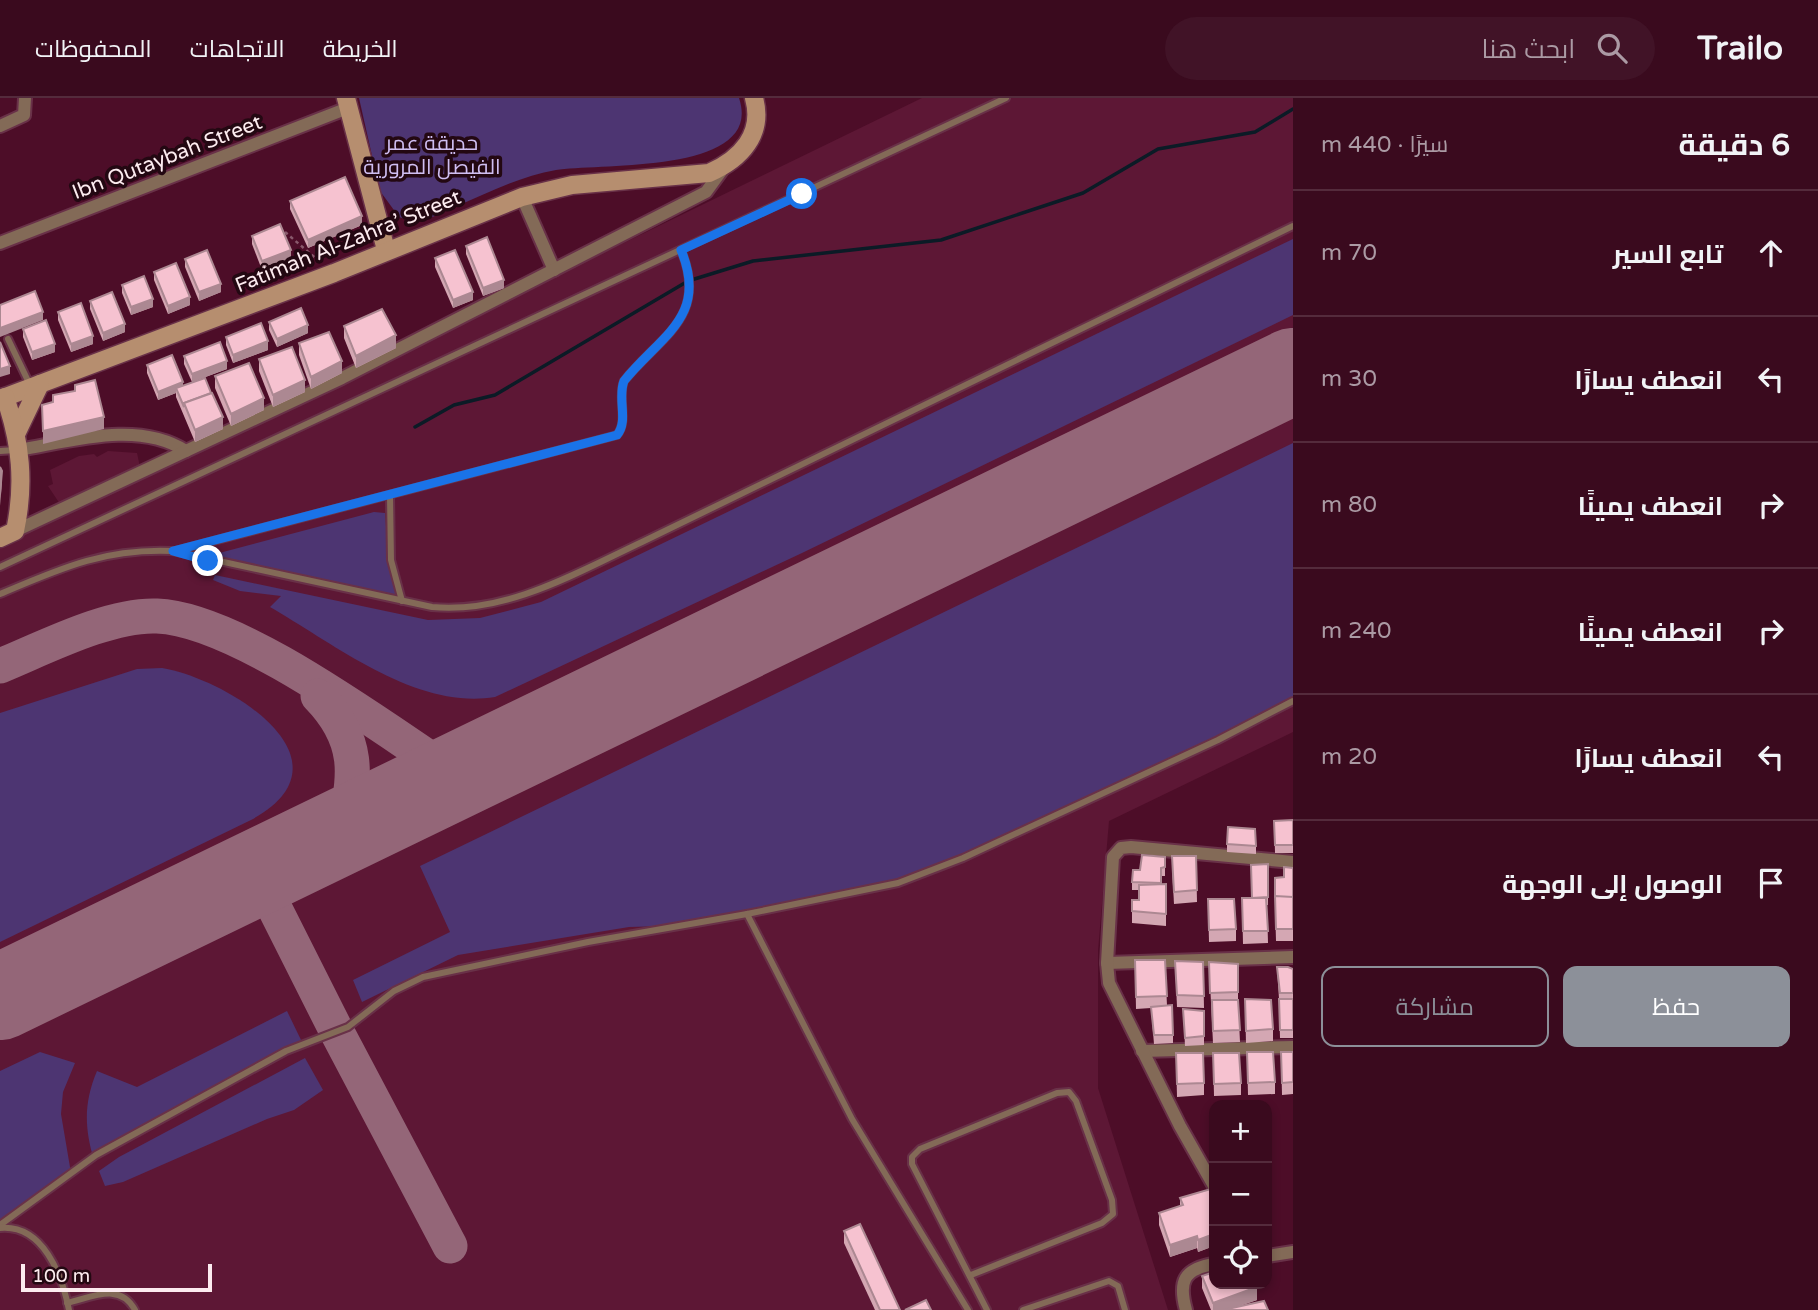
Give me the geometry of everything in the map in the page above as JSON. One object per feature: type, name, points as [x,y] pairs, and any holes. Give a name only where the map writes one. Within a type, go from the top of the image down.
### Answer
[{"type":"street","points":[[0,127],[24,115],[25,98]]},
{"type":"street","name":"Fatimah Al-Zahra’ Street","points":[[3,398],[334,273],[522,197],[554,187],[687,176],[725,166],[748,146],[755,134],[754,98]]},
{"type":"street","points":[[347,103],[386,250]]},
{"type":"street","name":"Ibn Qutaybah Street","points":[[0,243],[347,103]]},
{"type":"street","points":[[7,534],[469,316],[706,192],[725,166]]},
{"type":"street","points":[[522,197],[554,270]]},
{"type":"street","points":[[18,441],[35,385]]},
{"type":"street","points":[[3,398],[18,441],[22,482],[7,534]]},
{"type":"street","points":[[0,424],[18,441],[127,435],[170,440],[186,451]]},
{"type":"street","points":[[1209,1177],[1114,999],[1107,963],[1113,858],[1121,848],[1293,862]]},
{"type":"street","points":[[1107,963],[1293,957]]},
{"type":"street","points":[[1142,1051],[1293,1046]]},
{"type":"street","points":[[1272,1255],[1293,1252]]},
{"type":"street","points":[[1186,1310],[1182,1296],[1183,1280],[1195,1267],[1209,1265]]},
{"type":"lane","points":[[0,567],[1006,98]]},
{"type":"lane","points":[[0,594],[74,562],[96,556],[122,551],[173,551],[432,607],[467,609],[502,602],[559,581],[1293,226]]},
{"type":"lane","points":[[173,551],[617,435],[622,425],[621,389],[624,381],[674,331],[687,306],[690,277],[681,250]]},
{"type":"lane","points":[[8,339],[35,385]]},
{"type":"lane","points":[[0,451],[18,441]]},
{"type":"lane","points":[[390,496],[391,560],[402,601]]},
{"type":"lane","points":[[0,1226],[96,1155],[273,1058],[356,1023],[394,991],[423,977],[588,942],[878,889],[962,858],[1218,740],[1293,701]]},
{"type":"lane","points":[[747,914],[852,1119],[968,1310]]},
{"type":"lane","points":[[971,1275],[1102,1223],[1113,1214],[1109,1191],[1076,1101],[1069,1092],[1057,1093],[920,1149],[912,1157],[914,1169],[987,1310]]},
{"type":"lane","points":[[0,1226],[24,1231],[37,1239],[50,1261],[68,1307],[115,1292],[129,1298],[135,1310]]},
{"type":"lane","points":[[1023,1310],[1109,1281],[1118,1286],[1125,1310]]},
{"type":"path","points":[[285,232],[334,273]]},
{"type":"shaded area","points":[[922,98],[1293,98],[1293,732],[1109,821],[1098,951],[1098,1088],[1168,1310],[0,1310],[0,546]]},
{"type":"shaded area","points":[[108,451],[137,453],[140,467],[60,504],[48,486],[53,484],[50,470],[79,456],[94,454],[97,457]]},
{"type":"green space","name":"حديقة عمر الفيصل المرورية","points":[[359,98],[739,98],[740,123],[727,141],[704,153],[673,160],[556,170],[530,176],[429,219],[415,221],[399,217],[380,191]]},
{"type":"green space","points":[[1293,239],[1293,315],[802,553],[495,697],[465,698],[436,694],[406,684],[349,656],[270,607],[281,596],[240,591],[213,580],[215,575],[428,620],[480,618],[541,602]]},
{"type":"green space","points":[[1293,443],[1293,704],[908,883],[665,926],[629,927],[458,955],[362,1002],[353,980],[450,932],[420,866]]},
{"type":"green space","points":[[374,512],[385,513],[389,566],[398,601],[193,560]]},
{"type":"green space","points":[[162,668],[189,675],[219,688],[248,705],[272,726],[288,749],[292,773],[281,797],[251,820],[0,942],[0,713],[137,669]]},
{"type":"green space","points":[[287,1011],[302,1042],[301,1048],[94,1160],[88,1137],[87,1115],[97,1071],[137,1087]]},
{"type":"green space","points":[[40,1052],[75,1063],[63,1092],[61,1114],[71,1173],[0,1224],[0,1071]]},
{"type":"green space","points":[[305,1058],[323,1090],[294,1110],[267,1119],[123,1182],[105,1186],[99,1171],[119,1157]]},
{"type":"building","points":[[345,177],[362,216],[308,240],[290,201]]},
{"type":"building","points":[[280,224],[291,250],[262,261],[252,236]]},
{"type":"building","points":[[487,237],[504,280],[483,288],[466,246]]},
{"type":"building","points":[[207,250],[221,284],[199,292],[185,259]]},
{"type":"building","points":[[455,250],[473,292],[453,300],[435,258]]},
{"type":"building","points":[[176,263],[190,297],[168,306],[154,272]]},
{"type":"building","points":[[144,276],[153,299],[131,307],[122,285]]},
{"type":"building","points":[[35,291],[43,312],[0,328],[0,305]]},
{"type":"building","points":[[112,292],[125,324],[103,333],[90,301]]},
{"type":"building","points":[[81,303],[93,336],[71,344],[58,312]]},
{"type":"building","points":[[301,308],[308,325],[277,339],[269,322]]},
{"type":"building","points":[[382,309],[396,335],[356,356],[344,326]]},
{"type":"building","points":[[46,320],[55,344],[32,352],[23,329]]},
{"type":"building","points":[[261,323],[268,341],[233,355],[226,337]]},
{"type":"building","points":[[329,332],[342,361],[311,377],[299,343]]},
{"type":"building","points":[[0,342],[10,366],[0,369]]},
{"type":"building","points":[[220,342],[227,361],[192,374],[184,356]]},
{"type":"building","points":[[292,347],[305,380],[273,395],[259,359]]},
{"type":"building","points":[[172,355],[183,382],[158,392],[147,365]]},
{"type":"building","points":[[249,363],[264,398],[231,414],[215,376]]},
{"type":"building","points":[[205,378],[211,393],[184,403],[184,407],[176,388]]},
{"type":"building","points":[[95,380],[104,417],[43,431],[42,405],[53,402],[53,395],[75,391],[75,385]]},
{"type":"building","points":[[212,393],[223,417],[195,430],[184,403]]},
{"type":"building","points":[[1293,820],[1293,845],[1275,845],[1274,821]]},
{"type":"building","points":[[1228,827],[1255,829],[1256,846],[1227,844]]},
{"type":"building","points":[[1142,855],[1165,857],[1165,867],[1161,868],[1161,883],[1132,882],[1133,870],[1140,870]]},
{"type":"building","points":[[1172,856],[1196,856],[1197,890],[1174,892]]},
{"type":"building","points":[[1268,864],[1268,897],[1252,898],[1251,865]]},
{"type":"building","points":[[1284,867],[1293,868],[1293,897],[1275,897],[1275,878],[1284,877]]},
{"type":"building","points":[[1166,884],[1166,914],[1132,911],[1132,900],[1139,900],[1139,885]]},
{"type":"building","points":[[1275,896],[1293,897],[1293,929],[1276,929]]},
{"type":"building","points":[[1242,898],[1266,898],[1268,931],[1243,931]]},
{"type":"building","points":[[1208,899],[1234,899],[1236,929],[1209,930]]},
{"type":"building","points":[[1135,960],[1165,960],[1167,996],[1136,997]]},
{"type":"building","points":[[1175,961],[1203,962],[1204,996],[1177,995]]},
{"type":"building","points":[[1209,962],[1238,964],[1238,992],[1210,993]]},
{"type":"building","points":[[1277,967],[1293,969],[1293,993],[1280,993]]},
{"type":"building","points":[[1245,999],[1271,1000],[1273,1029],[1246,1031]]},
{"type":"building","points":[[1279,999],[1293,999],[1293,1030],[1280,1030]]},
{"type":"building","points":[[1212,1000],[1238,1000],[1240,1030],[1213,1031]]},
{"type":"building","points":[[1172,1005],[1173,1035],[1154,1035],[1151,1007]]},
{"type":"building","points":[[1183,1009],[1204,1011],[1204,1036],[1185,1038]]},
{"type":"building","points":[[1247,1052],[1273,1052],[1275,1082],[1248,1083]]},
{"type":"building","points":[[1281,1052],[1293,1052],[1293,1082],[1282,1083]]},
{"type":"building","points":[[1176,1053],[1203,1053],[1204,1083],[1177,1084]]},
{"type":"building","points":[[1213,1053],[1239,1053],[1241,1083],[1214,1084]]},
{"type":"building","points":[[1209,1189],[1209,1236],[1198,1240],[1197,1236],[1170,1245],[1159,1213],[1183,1205],[1180,1198]]},
{"type":"building","points":[[860,1224],[900,1310],[880,1310],[844,1231]]},
{"type":"building","points":[[1209,1274],[1209,1289],[1252,1289],[1213,1303],[1202,1276]]},
{"type":"building","points":[[926,1300],[931,1310],[905,1310]]},
{"type":"building","points":[[1264,1301],[1268,1310],[1223,1310]]},
{"type":"waterway","points":[[415,427],[454,405],[495,395],[688,281],[753,261],[941,240],[1083,193],[1158,149],[1255,132],[1293,109]]},
{"type":"taxiway","points":[[0,666],[118,620],[157,616],[190,622],[228,636],[310,680],[456,776]]},
{"type":"taxiway","points":[[318,696],[342,728],[352,759],[351,793],[343,831]]},
{"type":"taxiway","points":[[257,873],[450,1246]]},
{"type":"runway","points":[[0,997],[1293,371]]},
{"type":"route","points":[[208,561],[173,551],[617,435],[622,425],[621,389],[624,381],[674,331],[687,306],[690,277],[681,250],[802,194]]}]
